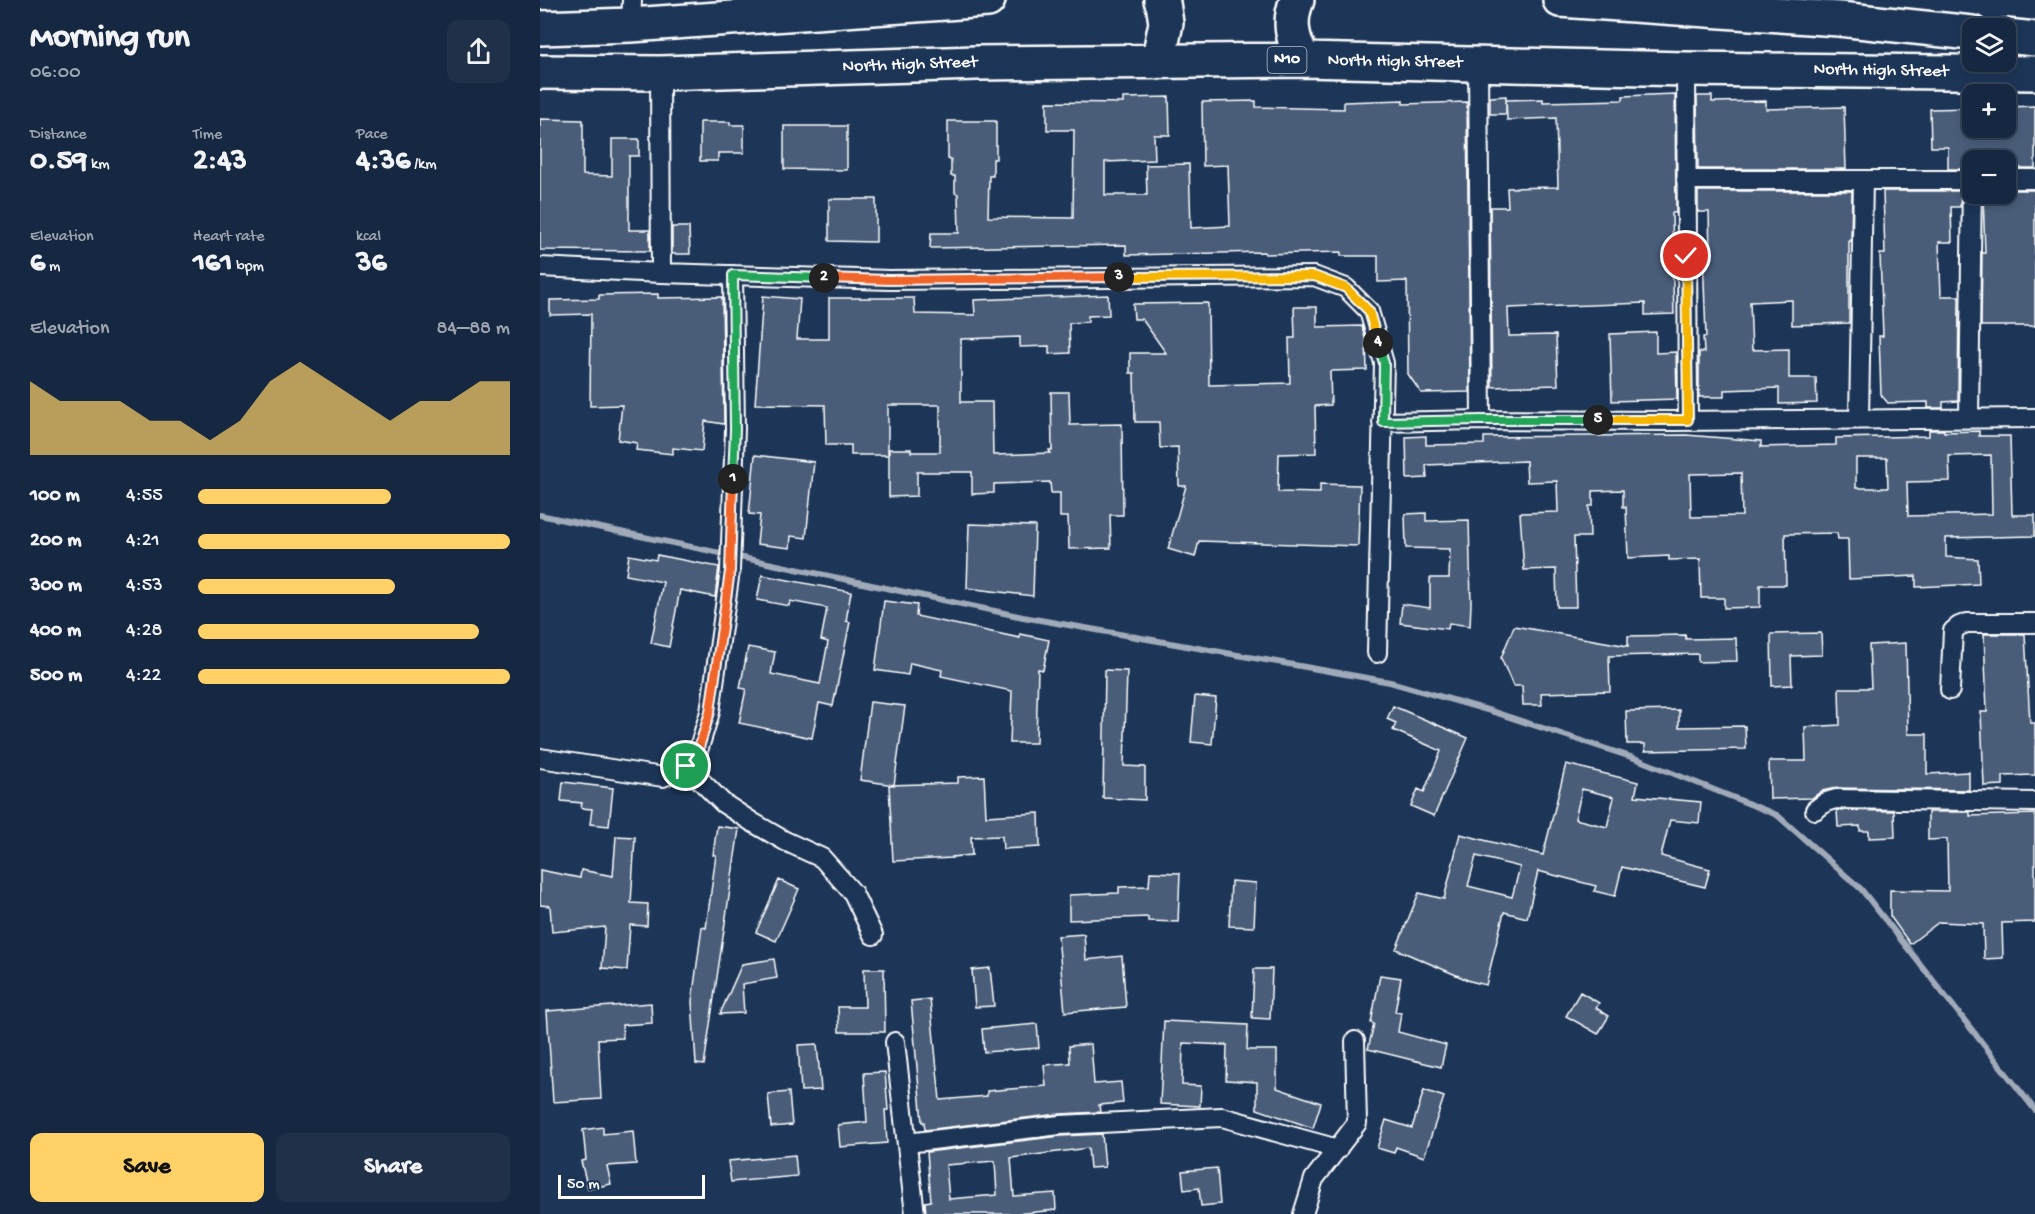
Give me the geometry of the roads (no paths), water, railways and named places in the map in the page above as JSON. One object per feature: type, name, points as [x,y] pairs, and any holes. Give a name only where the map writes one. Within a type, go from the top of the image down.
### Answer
[{"type":"highway","points":[[540,28],[632,13],[977,0]]},
{"type":"highway","points":[[1158,62],[1166,23],[1161,0]]},
{"type":"highway","points":[[1297,0],[1291,27],[1295,46],[1304,60]]},
{"type":"highway","points":[[1560,0],[1839,9],[1962,31]]},
{"type":"highway","points":[[2016,37],[2035,39]]},
{"type":"highway","name":"North High Street","points":[[540,72],[660,73],[977,63],[1304,60],[1686,69],[2035,73]]},
{"type":"street","points":[[1478,64],[1481,420]]},
{"type":"street","points":[[1686,69],[1688,420]]},
{"type":"street","points":[[660,73],[661,273]]},
{"type":"street","points":[[2016,179],[2035,179]]},
{"type":"street","points":[[1686,180],[1962,180]]},
{"type":"street","points":[[1859,419],[1863,180]]},
{"type":"street","points":[[1969,418],[1972,204]]},
{"type":"street","points":[[540,267],[890,280],[1314,276],[1346,288],[1369,311],[1384,363],[1377,653]]},
{"type":"street","points":[[540,758],[663,777],[686,766],[697,754],[710,712],[730,571],[735,429],[733,275]]},
{"type":"street","points":[[1383,422],[2035,418]]},
{"type":"street","points":[[1950,690],[1953,631],[1959,626],[1967,623],[2035,623]]},
{"type":"street","points":[[686,766],[723,803],[785,841],[822,858],[853,893],[873,935]]},
{"type":"street","points":[[1815,810],[1826,802],[1836,800],[2035,802]]},
{"type":"street","points":[[1303,1214],[1314,1179],[1357,1123],[1355,1041]]},
{"type":"street","points":[[895,1042],[915,1214]]},
{"type":"street","points":[[907,1143],[1060,1125],[1222,1117],[1338,1149]]},
{"type":"waterway","points":[[540,515],[1023,617],[1390,682],[1494,712],[1637,759],[1777,815],[1861,889],[2035,1110]]}]
